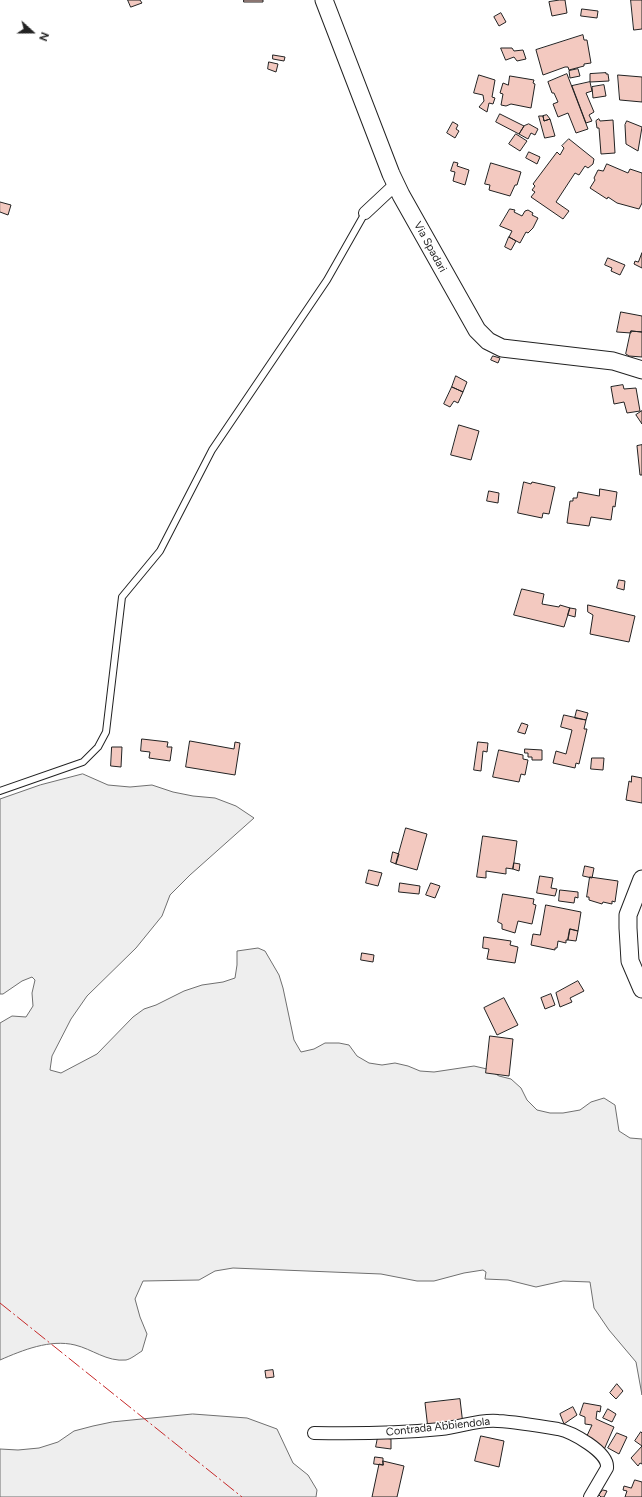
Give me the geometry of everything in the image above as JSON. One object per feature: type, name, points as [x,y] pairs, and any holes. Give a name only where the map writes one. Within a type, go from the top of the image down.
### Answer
[{"type":"street","name":"Via Spadari","points":[[324,0],[396,184],[477,330],[488,341],[502,348],[614,360],[642,370]]},
{"type":"street","points":[[365,213],[396,184]]},
{"type":"street","points":[[642,879],[629,911],[628,928],[630,961],[642,990]]},
{"type":"street","name":"Contrada Abbiendola","points":[[314,1433],[350,1434],[414,1432],[446,1428],[481,1421],[498,1421],[559,1430],[576,1436],[602,1454],[608,1464],[590,1497]]},
{"type":"lane","points":[[0,791],[83,762],[98,747],[106,732],[122,597],[160,551],[212,450],[327,280],[365,213]]},
{"type":"shaded area","points":[[83,774],[108,785],[130,787],[152,785],[173,792],[215,798],[236,806],[254,818],[190,875],[170,895],[162,916],[136,948],[87,996],[71,1019],[52,1056],[50,1070],[61,1073],[97,1054],[133,1017],[144,1009],[156,1005],[184,991],[202,985],[223,982],[235,978],[237,951],[258,948],[265,951],[279,975],[294,1040],[301,1052],[314,1049],[325,1043],[339,1043],[349,1045],[357,1056],[369,1063],[382,1065],[395,1063],[420,1071],[434,1072],[474,1066],[487,1069],[499,1076],[511,1079],[521,1088],[527,1100],[537,1110],[550,1113],[563,1113],[580,1110],[591,1102],[604,1098],[615,1105],[619,1131],[630,1138],[642,1139],[642,1395],[636,1362],[609,1330],[594,1308],[590,1282],[563,1281],[536,1287],[508,1280],[485,1279],[486,1272],[483,1270],[464,1273],[434,1281],[417,1281],[381,1274],[233,1268],[215,1271],[199,1280],[143,1281],[135,1299],[147,1334],[142,1351],[132,1358],[126,1360],[112,1359],[75,1345],[56,1343],[27,1349],[0,1360],[0,1023],[12,1016],[26,1017],[33,1006],[32,993],[35,980],[32,977],[22,981],[3,994],[0,994],[0,799],[40,785]]},
{"type":"shaded area","points":[[193,1414],[247,1418],[277,1429],[293,1463],[308,1475],[317,1490],[316,1497],[0,1497],[0,1449],[18,1450],[39,1448],[58,1442],[74,1431],[112,1422]]},
{"type":"building","points":[[128,0],[140,0],[142,3],[131,7]]},
{"type":"building","points":[[244,0],[263,0],[263,2],[244,2]]},
{"type":"building","points":[[565,0],[567,13],[552,16],[549,2]]},
{"type":"building","points":[[631,0],[642,0],[642,29],[634,30]]},
{"type":"building","points":[[582,9],[598,11],[597,18],[581,16]]},
{"type":"building","points":[[501,13],[506,22],[499,26],[494,17]]},
{"type":"building","points":[[583,35],[584,40],[587,40],[591,63],[569,70],[568,67],[565,67],[543,75],[536,50]]},
{"type":"building","points":[[501,48],[512,48],[514,51],[523,50],[526,59],[517,61],[514,57],[506,60]]},
{"type":"building","points":[[273,55],[285,57],[284,61],[273,59]]},
{"type":"building","points":[[269,62],[278,64],[276,72],[268,69]]},
{"type":"building","points":[[578,69],[580,76],[570,78],[569,71]]},
{"type":"building","points":[[567,74],[588,129],[576,133],[568,113],[558,117],[553,104],[558,102],[554,93],[552,93],[548,82]]},
{"type":"building","points":[[590,74],[608,74],[609,81],[590,82]]},
{"type":"building","points":[[479,75],[495,80],[492,97],[495,98],[493,104],[489,103],[487,112],[479,107],[484,101],[483,95],[474,93]]},
{"type":"building","points":[[618,75],[642,77],[642,102],[620,100]]},
{"type":"building","points":[[510,76],[534,80],[533,83],[535,84],[531,108],[511,104],[506,106],[501,105],[503,94],[500,93],[503,83],[508,85]]},
{"type":"building","points":[[590,82],[592,91],[586,93],[594,112],[589,115],[592,121],[586,123],[572,86]]},
{"type":"building","points":[[604,85],[606,96],[593,98],[592,87]]},
{"type":"building","points":[[500,114],[524,126],[519,134],[496,122]]},
{"type":"building","points":[[547,115],[550,119],[544,121],[543,116]]},
{"type":"building","points":[[539,116],[543,116],[544,121],[550,119],[555,136],[545,138]]},
{"type":"building","points":[[599,119],[600,121],[613,120],[615,153],[601,154],[599,128],[597,128],[596,121]]},
{"type":"building","points":[[627,121],[642,127],[638,151],[626,144],[625,125]]},
{"type":"building","points":[[453,122],[458,125],[456,129],[459,131],[455,138],[447,133]]},
{"type":"building","points":[[529,124],[538,129],[535,135],[531,133],[528,139],[519,134],[524,126]]},
{"type":"building","points":[[516,134],[527,141],[520,151],[509,144]]},
{"type":"building","points":[[569,139],[594,159],[593,164],[588,168],[585,166],[579,175],[575,173],[556,202],[569,211],[563,219],[531,197],[535,192],[532,190],[535,186],[533,184],[557,152],[560,155],[564,148],[562,146]]},
{"type":"building","points":[[529,152],[540,157],[537,164],[526,158]]},
{"type":"building","points":[[454,162],[458,163],[457,166],[469,170],[465,185],[453,181],[455,172],[451,171]]},
{"type":"building","points":[[491,163],[521,172],[517,185],[515,185],[510,196],[489,190],[490,185],[485,184]]},
{"type":"building","points":[[607,164],[628,173],[630,169],[642,173],[642,203],[639,209],[617,203],[608,197],[607,199],[590,188],[595,180],[594,178],[598,170],[603,171]]},
{"type":"building","points":[[0,202],[11,205],[8,215],[0,212]]},
{"type":"building","points":[[510,209],[515,210],[514,212],[522,216],[525,211],[528,210],[533,213],[532,215],[538,218],[533,228],[528,233],[526,232],[520,243],[509,237],[512,231],[500,226]]},
{"type":"building","points":[[509,237],[516,241],[511,250],[505,247]]},
{"type":"building","points":[[642,253],[642,268],[634,264],[635,261],[638,262]]},
{"type":"building","points":[[608,258],[625,265],[620,275],[611,271],[612,268],[605,265]]},
{"type":"building","points":[[621,312],[642,316],[642,332],[617,332]]},
{"type":"building","points":[[631,331],[642,332],[642,357],[629,356],[626,354]]},
{"type":"building","points":[[493,356],[500,358],[498,363],[491,360]]},
{"type":"building","points":[[456,376],[467,382],[463,392],[452,387]]},
{"type":"building","points":[[623,385],[624,389],[636,388],[640,411],[627,413],[624,402],[614,404],[611,387]]},
{"type":"building","points":[[452,387],[463,392],[458,403],[454,401],[450,407],[444,404]]},
{"type":"building","points":[[642,411],[642,424],[636,415]]},
{"type":"building","points":[[459,425],[479,431],[471,460],[451,455]]},
{"type":"building","points":[[642,445],[642,475],[640,475],[637,446]]},
{"type":"building","points":[[524,482],[531,484],[532,482],[555,487],[549,514],[543,513],[542,518],[518,513]]},
{"type":"building","points":[[600,489],[617,492],[611,520],[591,517],[589,526],[567,523],[570,501],[573,501],[573,498],[577,498],[578,492],[599,496]]},
{"type":"building","points":[[489,491],[499,493],[498,503],[487,501]]},
{"type":"building","points":[[619,580],[625,581],[624,590],[617,588]]},
{"type":"building","points":[[522,589],[544,594],[542,604],[559,607],[560,605],[570,608],[564,627],[514,615]]},
{"type":"building","points":[[588,605],[635,616],[629,642],[590,634],[593,615],[588,612]]},
{"type":"building","points":[[570,608],[576,609],[575,617],[568,615]]},
{"type":"building","points":[[577,710],[588,713],[586,720],[575,718]]},
{"type":"building","points":[[564,715],[586,720],[584,729],[587,729],[579,764],[576,763],[575,768],[553,763],[556,751],[566,754],[572,730],[561,727]]},
{"type":"building","points":[[522,723],[528,725],[525,734],[518,732]]},
{"type":"building","points":[[142,739],[168,742],[167,747],[172,747],[170,761],[149,758],[150,752],[141,751]]},
{"type":"building","points":[[190,741],[234,749],[235,742],[240,743],[235,775],[186,767]]},
{"type":"building","points":[[478,742],[488,743],[487,752],[483,751],[481,771],[474,770]]},
{"type":"building","points":[[112,747],[122,747],[121,767],[111,766]]},
{"type":"building","points":[[525,749],[542,750],[542,760],[532,760],[532,757],[528,757],[528,753],[525,753]]},
{"type":"building","points":[[499,750],[523,755],[523,759],[528,760],[525,775],[521,774],[519,782],[493,777]]},
{"type":"building","points":[[592,758],[604,758],[603,770],[591,769]]},
{"type":"building","points":[[632,776],[642,778],[642,803],[626,800],[629,781],[631,782]]},
{"type":"building","points":[[406,828],[427,834],[417,870],[396,864]]},
{"type":"building","points":[[483,836],[517,841],[513,869],[506,868],[506,874],[486,871],[486,878],[477,877]]},
{"type":"building","points":[[393,852],[399,854],[396,864],[391,862]]},
{"type":"building","points":[[514,863],[520,864],[519,871],[513,869]]},
{"type":"building","points":[[585,866],[594,868],[592,878],[583,876]]},
{"type":"building","points":[[369,870],[382,873],[378,886],[366,883]]},
{"type":"building","points":[[540,876],[553,878],[551,888],[557,889],[555,896],[537,893]]},
{"type":"building","points":[[590,877],[618,881],[615,902],[612,901],[612,904],[603,902],[602,904],[589,900],[589,897],[587,897]]},
{"type":"building","points":[[400,883],[420,886],[419,894],[399,892]]},
{"type":"building","points":[[431,883],[440,886],[435,898],[426,895]]},
{"type":"building","points":[[560,890],[578,892],[578,898],[575,897],[574,903],[559,901]]},
{"type":"building","points":[[503,894],[534,899],[533,904],[536,905],[532,924],[518,921],[515,933],[502,929],[502,924],[498,922]]},
{"type":"building","points":[[546,905],[581,912],[578,931],[570,929],[566,943],[558,941],[557,948],[555,948],[555,950],[531,945],[533,934],[540,935]]},
{"type":"building","points":[[570,929],[578,931],[576,941],[568,940]]},
{"type":"building","points":[[484,937],[511,941],[510,945],[518,947],[515,963],[487,959],[489,949],[483,948]]},
{"type":"building","points":[[362,953],[374,955],[373,962],[361,960]]},
{"type":"building","points":[[578,981],[584,991],[570,998],[572,1002],[560,1007],[556,993]]},
{"type":"building","points":[[551,994],[555,1005],[545,1009],[541,998]]},
{"type":"building","points":[[504,998],[518,1025],[497,1035],[484,1008]]},
{"type":"building","points":[[490,1036],[513,1039],[509,1076],[486,1073]]},
{"type":"building","points":[[273,1370],[274,1377],[266,1378],[265,1371]]},
{"type":"building","points":[[617,1384],[623,1391],[616,1399],[610,1393]]},
{"type":"building","points":[[460,1399],[463,1425],[428,1429],[425,1403]]},
{"type":"building","points":[[584,1403],[601,1406],[600,1412],[597,1411],[596,1419],[614,1427],[603,1452],[585,1440],[592,1425],[585,1424],[585,1417],[580,1415]]},
{"type":"building","points":[[573,1407],[577,1415],[564,1424],[560,1414]]},
{"type":"building","points":[[608,1409],[616,1414],[612,1422],[603,1418]]},
{"type":"building","points":[[641,1432],[642,1433],[642,1446],[635,1441]]},
{"type":"building","points":[[617,1433],[627,1437],[619,1454],[608,1448]]},
{"type":"building","points":[[481,1436],[504,1441],[499,1467],[475,1461]]},
{"type":"building","points":[[378,1437],[391,1439],[391,1449],[376,1447]]},
{"type":"building","points":[[642,1446],[642,1464],[640,1463],[638,1466],[631,1458]]},
{"type":"building","points":[[375,1457],[383,1458],[383,1465],[374,1464]]},
{"type":"building","points":[[383,1461],[404,1466],[397,1497],[372,1497],[379,1464],[383,1465]]},
{"type":"building","points":[[635,1480],[642,1482],[642,1497],[625,1497],[627,1491],[623,1490],[624,1486],[631,1488]]},
{"type":"building","points":[[603,1490],[607,1491],[604,1497],[601,1497],[599,1495]]},
{"type":"power","points":[[0,1303],[242,1497]]}]
